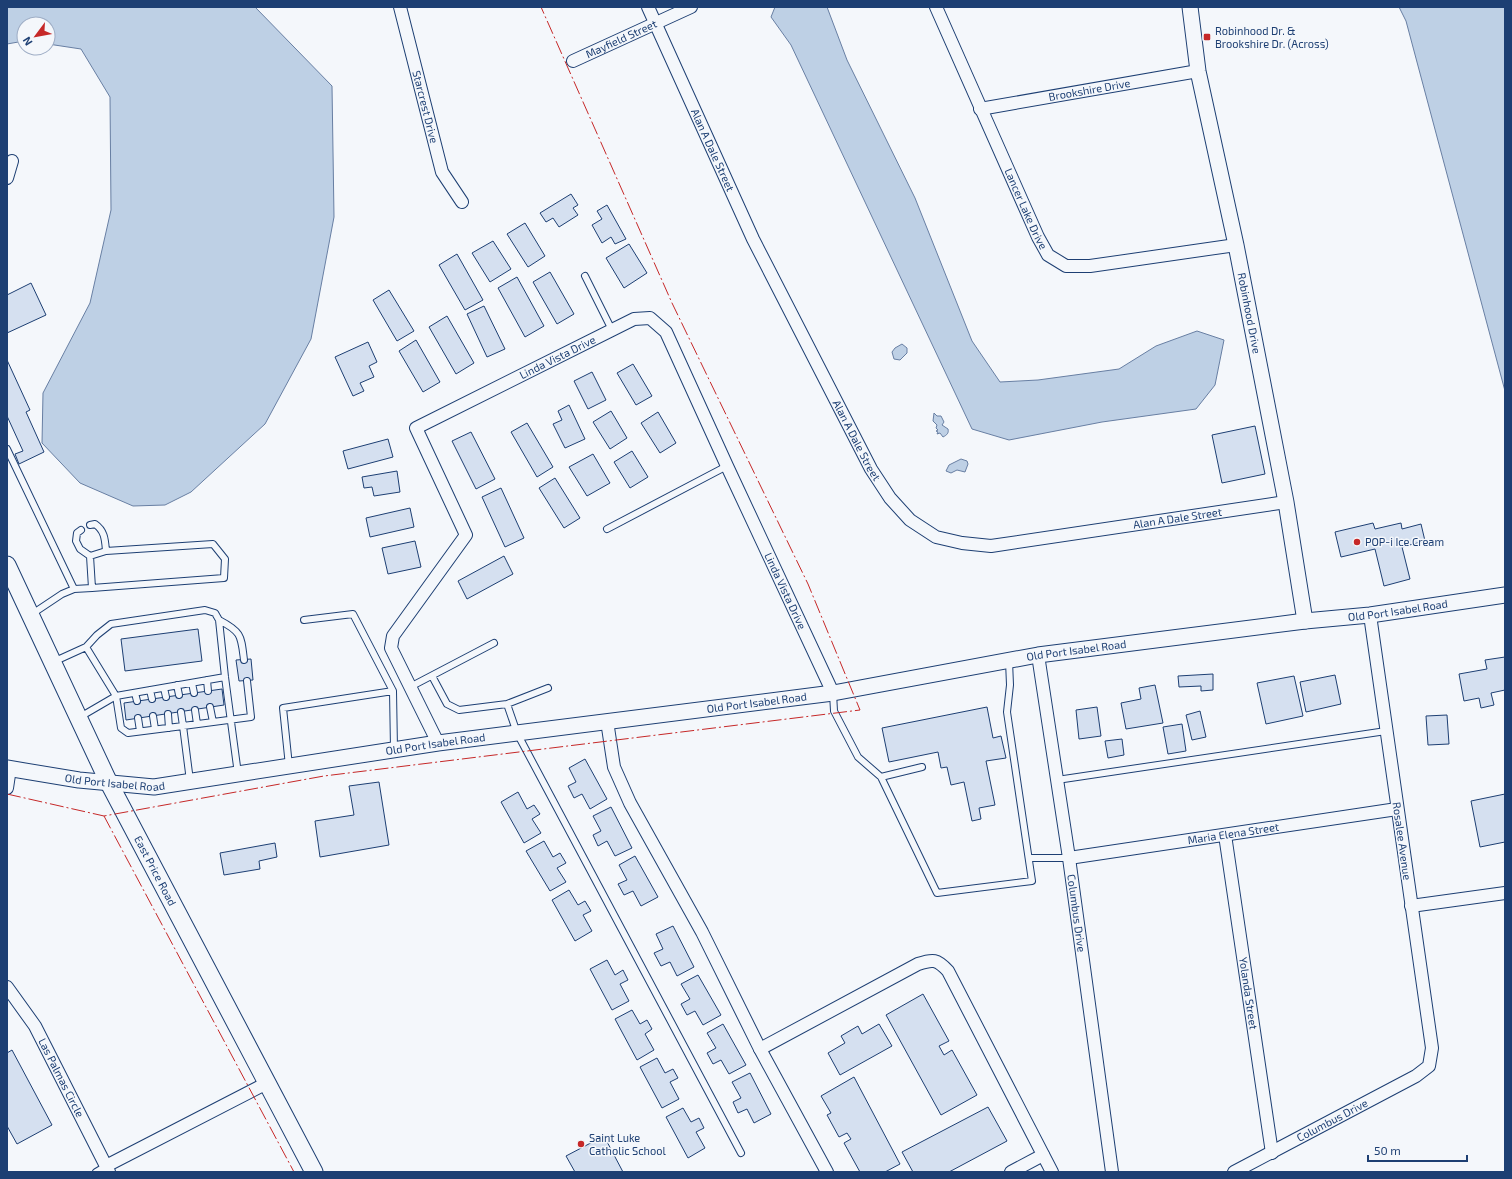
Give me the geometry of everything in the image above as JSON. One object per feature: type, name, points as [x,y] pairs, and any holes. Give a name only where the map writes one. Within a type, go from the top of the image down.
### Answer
[{"type":"main road","name":"East Price Road","points":[[7,565],[109,783],[314,1172]]},
{"type":"street","name":"Starcrest Drive","points":[[400,7],[442,172],[462,202]]},
{"type":"street","name":"Alan A Dale Street","points":[[648,7],[753,239],[871,469],[890,498],[910,520],[936,537],[962,543],[991,546],[1286,502]]},
{"type":"street","name":"Mayfield Street","points":[[573,61],[690,7]]},
{"type":"street","name":"Lancer Lake Drive","points":[[936,7],[980,109],[1038,237],[1048,255],[1066,266],[1090,266],[1236,245]]},
{"type":"street","name":"Robinhood Drive","points":[[1190,7],[1198,70],[1236,245],[1286,502],[1305,621]]},
{"type":"street","name":"Brookshire Drive","points":[[980,109],[1198,70]]},
{"type":"street","points":[[7,178],[12,160]]},
{"type":"street","name":"Linda Vista Drive","points":[[438,743],[391,648],[393,636],[466,535],[416,428],[634,319],[650,318],[666,332],[832,693]]},
{"type":"street","name":"Old Port Isabel Road","points":[[9,768],[78,780],[154,787],[438,743],[832,693],[1038,655],[1305,621],[1370,615],[1505,595]]},
{"type":"street","name":"Rosalee Avenue","points":[[1370,615],[1432,1048],[1429,1066]]},
{"type":"street","name":"Columbus Drive","points":[[1038,655],[1058,780],[1112,1172]]},
{"type":"street","points":[[607,722],[614,767],[630,803],[702,932],[760,1050],[826,1172]]},
{"type":"street","points":[[7,788],[9,768]]},
{"type":"street","name":"Maria Elena Street","points":[[1069,858],[1397,809]]},
{"type":"street","name":"Yolanda Street","points":[[1225,835],[1272,1152]]},
{"type":"street","points":[[1411,906],[1505,892]]},
{"type":"street","points":[[760,1050],[918,964],[929,961],[941,963],[948,971],[1052,1172]]},
{"type":"street","name":"Las Palmas Circle","points":[[7,987],[35,1026],[104,1170]]},
{"type":"street","name":"Columbus Drive","points":[[1234,1172],[1416,1076],[1429,1066]]},
{"type":"street","points":[[104,1170],[267,1083]]},
{"type":"street","points":[[1011,1172],[1043,1155]]},
{"type":"lane","points":[[585,276],[612,330]]},
{"type":"lane","points":[[7,449],[74,589]]},
{"type":"lane","points":[[607,529],[727,466]]},
{"type":"lane","points":[[90,525],[95,524],[101,528],[105,538],[106,551]]},
{"type":"lane","points":[[81,530],[77,534],[76,541],[80,549],[90,556]]},
{"type":"lane","points":[[30,615],[62,594],[74,589],[224,578],[225,559],[213,544],[106,551],[90,556]]},
{"type":"lane","points":[[90,556],[92,588]]},
{"type":"lane","points":[[52,662],[86,647],[111,624],[205,610],[215,613],[219,620],[238,774]]},
{"type":"lane","points":[[304,620],[353,614],[392,691],[394,750]]},
{"type":"lane","points":[[219,620],[228,625],[241,636],[244,660]]},
{"type":"lane","points":[[410,687],[494,643]]},
{"type":"lane","points":[[86,647],[116,696],[121,728],[128,733],[251,717],[247,680]]},
{"type":"lane","points":[[832,693],[834,711],[858,757],[881,776],[937,893],[1032,881],[1007,712],[1010,684],[1009,661]]},
{"type":"lane","points":[[432,676],[447,704],[459,710],[507,704],[548,688]]},
{"type":"lane","points":[[79,718],[116,696],[225,677]]},
{"type":"lane","points":[[207,680],[208,691]]},
{"type":"lane","points":[[192,683],[194,693]]},
{"type":"lane","points":[[178,685],[179,695]]},
{"type":"lane","points":[[164,688],[166,697]]},
{"type":"lane","points":[[150,690],[152,699]]},
{"type":"lane","points":[[289,766],[283,708],[392,691]]},
{"type":"lane","points":[[135,693],[137,701]]},
{"type":"lane","points":[[507,704],[517,733],[741,1153]]},
{"type":"lane","points":[[210,707],[213,722]]},
{"type":"lane","points":[[195,710],[197,724]]},
{"type":"lane","points":[[181,712],[190,781]]},
{"type":"lane","points":[[168,714],[170,728]]},
{"type":"lane","points":[[153,716],[155,729]]},
{"type":"lane","points":[[138,718],[140,731]]},
{"type":"lane","points":[[1058,780],[1386,731]]},
{"type":"lane","points":[[881,776],[922,767]]},
{"type":"lane","points":[[1029,858],[1069,858]]},
{"type":"water","points":[[7,7],[255,7],[332,86],[334,217],[311,339],[265,424],[191,492],[165,505],[133,506],[80,483],[42,443],[43,393],[90,303],[111,210],[110,97],[81,49],[56,45],[56,16],[16,16],[16,42],[7,44]]},
{"type":"water","points":[[775,7],[827,7],[847,60],[915,198],[972,341],[1000,382],[1038,380],[1119,369],[1156,346],[1197,331],[1224,340],[1215,385],[1196,409],[1102,422],[1009,440],[972,429],[791,45],[771,17]]},
{"type":"water","points":[[1399,7],[1505,7],[1505,391],[1406,21]]},
{"type":"water","points":[[902,344],[907,348],[907,353],[900,360],[894,359],[892,352],[895,348]]},
{"type":"water","points":[[934,413],[937,416],[941,416],[944,422],[942,425],[948,429],[947,434],[943,437],[940,433],[937,434],[937,425],[933,421]]},
{"type":"water","points":[[961,459],[967,461],[968,464],[965,472],[957,470],[951,473],[946,471],[949,465]]},
{"type":"building","points":[[571,194],[578,205],[573,208],[578,215],[559,227],[553,218],[546,222],[540,213]]},
{"type":"building","points":[[607,205],[626,239],[615,244],[611,237],[602,243],[592,225],[602,219],[597,211]]},
{"type":"building","points":[[525,223],[545,256],[528,267],[507,234]]},
{"type":"building","points":[[493,241],[511,269],[490,282],[472,253]]},
{"type":"building","points":[[629,244],[647,273],[624,288],[606,258]]},
{"type":"building","points":[[457,254],[483,300],[465,310],[439,265]]},
{"type":"building","points":[[550,272],[574,314],[557,324],[533,282]]},
{"type":"building","points":[[517,277],[544,326],[525,337],[498,288]]},
{"type":"building","points":[[31,283],[46,315],[7,333],[7,295]]},
{"type":"building","points":[[389,290],[414,331],[397,341],[373,300]]},
{"type":"building","points":[[484,306],[505,349],[487,357],[467,314]]},
{"type":"building","points":[[447,316],[474,363],[456,374],[429,327]]},
{"type":"building","points":[[416,340],[440,382],[423,392],[399,351]]},
{"type":"building","points":[[368,342],[377,362],[369,366],[374,377],[360,383],[364,391],[353,396],[335,357]]},
{"type":"building","points":[[7,360],[30,410],[26,412],[44,452],[19,464],[15,454],[23,451],[7,416]]},
{"type":"building","points":[[633,364],[652,396],[636,405],[617,373]]},
{"type":"building","points":[[592,372],[606,400],[588,409],[574,381]]},
{"type":"building","points":[[569,405],[585,439],[565,448],[553,424],[562,420],[558,411]]},
{"type":"building","points":[[611,411],[627,438],[610,449],[593,422]]},
{"type":"building","points":[[658,412],[676,443],[660,453],[641,423]]},
{"type":"building","points":[[527,423],[553,467],[537,477],[511,432]]},
{"type":"building","points":[[1255,426],[1265,474],[1222,483],[1212,435]]},
{"type":"building","points":[[471,432],[495,479],[476,489],[452,441]]},
{"type":"building","points":[[388,439],[393,457],[348,469],[343,451]]},
{"type":"building","points":[[632,451],[648,477],[630,488],[614,462]]},
{"type":"building","points":[[593,454],[610,483],[587,496],[569,467]]},
{"type":"building","points":[[397,471],[400,492],[374,496],[372,487],[364,488],[362,477]]},
{"type":"building","points":[[555,478],[580,518],[564,528],[539,488]]},
{"type":"building","points":[[501,488],[524,538],[505,547],[482,497]]},
{"type":"building","points":[[410,508],[414,527],[370,537],[366,518]]},
{"type":"building","points":[[1373,523],[1375,529],[1401,523],[1402,529],[1421,524],[1425,541],[1402,547],[1410,579],[1384,586],[1375,549],[1341,557],[1335,532]]},
{"type":"building","points":[[415,541],[421,567],[388,574],[382,548]]},
{"type":"building","points":[[504,556],[513,574],[467,599],[458,581]]},
{"type":"building","points":[[198,629],[202,661],[125,671],[121,639]]},
{"type":"building","points":[[1505,657],[1505,690],[1491,693],[1494,705],[1481,708],[1479,698],[1464,701],[1459,674],[1487,669],[1485,660]]},
{"type":"building","points":[[251,659],[253,680],[239,681],[236,660]]},
{"type":"building","points":[[1213,674],[1213,690],[1201,691],[1201,686],[1179,687],[1178,676]]},
{"type":"building","points":[[1335,675],[1341,704],[1306,712],[1300,682]]},
{"type":"building","points":[[1294,676],[1303,716],[1266,724],[1257,683]]},
{"type":"building","points":[[1155,685],[1163,723],[1126,729],[1121,703],[1141,699],[1139,688]]},
{"type":"building","points":[[222,689],[224,705],[126,720],[124,703]]},
{"type":"building","points":[[987,707],[993,738],[1001,736],[1006,758],[986,761],[995,805],[979,808],[981,819],[972,821],[964,782],[951,785],[947,767],[941,768],[938,752],[889,762],[882,728]]},
{"type":"building","points":[[1097,707],[1101,736],[1079,739],[1076,710]]},
{"type":"building","points":[[1200,711],[1206,737],[1192,740],[1186,715]]},
{"type":"building","points":[[1447,715],[1449,744],[1428,745],[1426,716]]},
{"type":"building","points":[[1182,724],[1186,751],[1168,754],[1163,727]]},
{"type":"building","points":[[1122,739],[1124,755],[1108,758],[1105,741]]},
{"type":"building","points":[[585,759],[607,799],[590,809],[582,794],[574,798],[568,786],[576,782],[569,768]]},
{"type":"building","points":[[379,782],[389,845],[320,857],[315,821],[354,815],[349,786]]},
{"type":"building","points":[[518,792],[527,809],[534,805],[540,814],[532,819],[541,833],[524,843],[501,802]]},
{"type":"building","points":[[1505,794],[1505,842],[1480,847],[1471,801]]},
{"type":"building","points":[[611,807],[632,848],[615,856],[607,841],[598,846],[593,835],[601,831],[593,816]]},
{"type":"building","points":[[544,841],[553,857],[560,853],[566,863],[557,868],[566,882],[550,891],[526,851]]},
{"type":"building","points":[[275,843],[277,857],[259,861],[260,869],[224,875],[220,853]]},
{"type":"building","points":[[635,856],[658,897],[641,906],[633,891],[624,895],[618,884],[627,880],[619,865]]},
{"type":"building","points":[[569,890],[578,905],[585,901],[591,911],[583,915],[592,931],[575,941],[552,900]]},
{"type":"building","points":[[673,926],[694,967],[677,976],[670,962],[661,966],[654,953],[663,949],[656,934]]},
{"type":"building","points":[[607,960],[615,975],[623,970],[628,980],[620,984],[629,1001],[612,1010],[590,969]]},
{"type":"building","points":[[698,975],[721,1015],[703,1025],[695,1011],[687,1015],[681,1004],[690,999],[681,984]]},
{"type":"building","points":[[923,994],[949,1041],[939,1046],[944,1055],[952,1050],[977,1095],[941,1115],[886,1015]]},
{"type":"building","points":[[632,1010],[640,1024],[647,1020],[652,1029],[645,1034],[654,1050],[637,1060],[615,1019]]},
{"type":"building","points":[[723,1024],[746,1065],[729,1074],[721,1060],[713,1064],[707,1053],[716,1048],[707,1033]]},
{"type":"building","points":[[879,1024],[892,1046],[840,1075],[828,1053],[845,1043],[841,1036],[858,1026],[862,1034]]},
{"type":"building","points":[[12,1050],[52,1125],[17,1144],[7,1126],[7,1053]]},
{"type":"building","points":[[657,1058],[665,1073],[673,1069],[678,1078],[670,1082],[679,1099],[662,1108],[640,1067]]},
{"type":"building","points":[[750,1073],[771,1114],[754,1123],[747,1109],[738,1113],[733,1102],[741,1098],[732,1082]]},
{"type":"building","points":[[854,1077],[900,1164],[885,1172],[860,1172],[844,1143],[851,1139],[847,1133],[839,1137],[827,1115],[831,1113],[821,1096]]},
{"type":"building","points":[[988,1107],[1007,1141],[949,1172],[913,1172],[902,1152]]},
{"type":"building","points":[[683,1108],[691,1122],[699,1118],[704,1128],[696,1132],[705,1148],[688,1158],[666,1117]]},
{"type":"building","points":[[604,1136],[623,1172],[575,1172],[566,1156]]},
{"type":"power","points":[[7,794],[104,816],[324,776],[860,710],[808,584],[672,303],[541,7]]},
{"type":"power","points":[[104,816],[294,1172]]},
{"type":"place","name":"Robinhood Dr. & Brookshire Dr. (Across)","points":[[1207,37]]},
{"type":"place","name":"POP-i Ice Cream","points":[[1357,542]]},
{"type":"place","name":"Saint Luke Catholic School","points":[[581,1144]]}]
